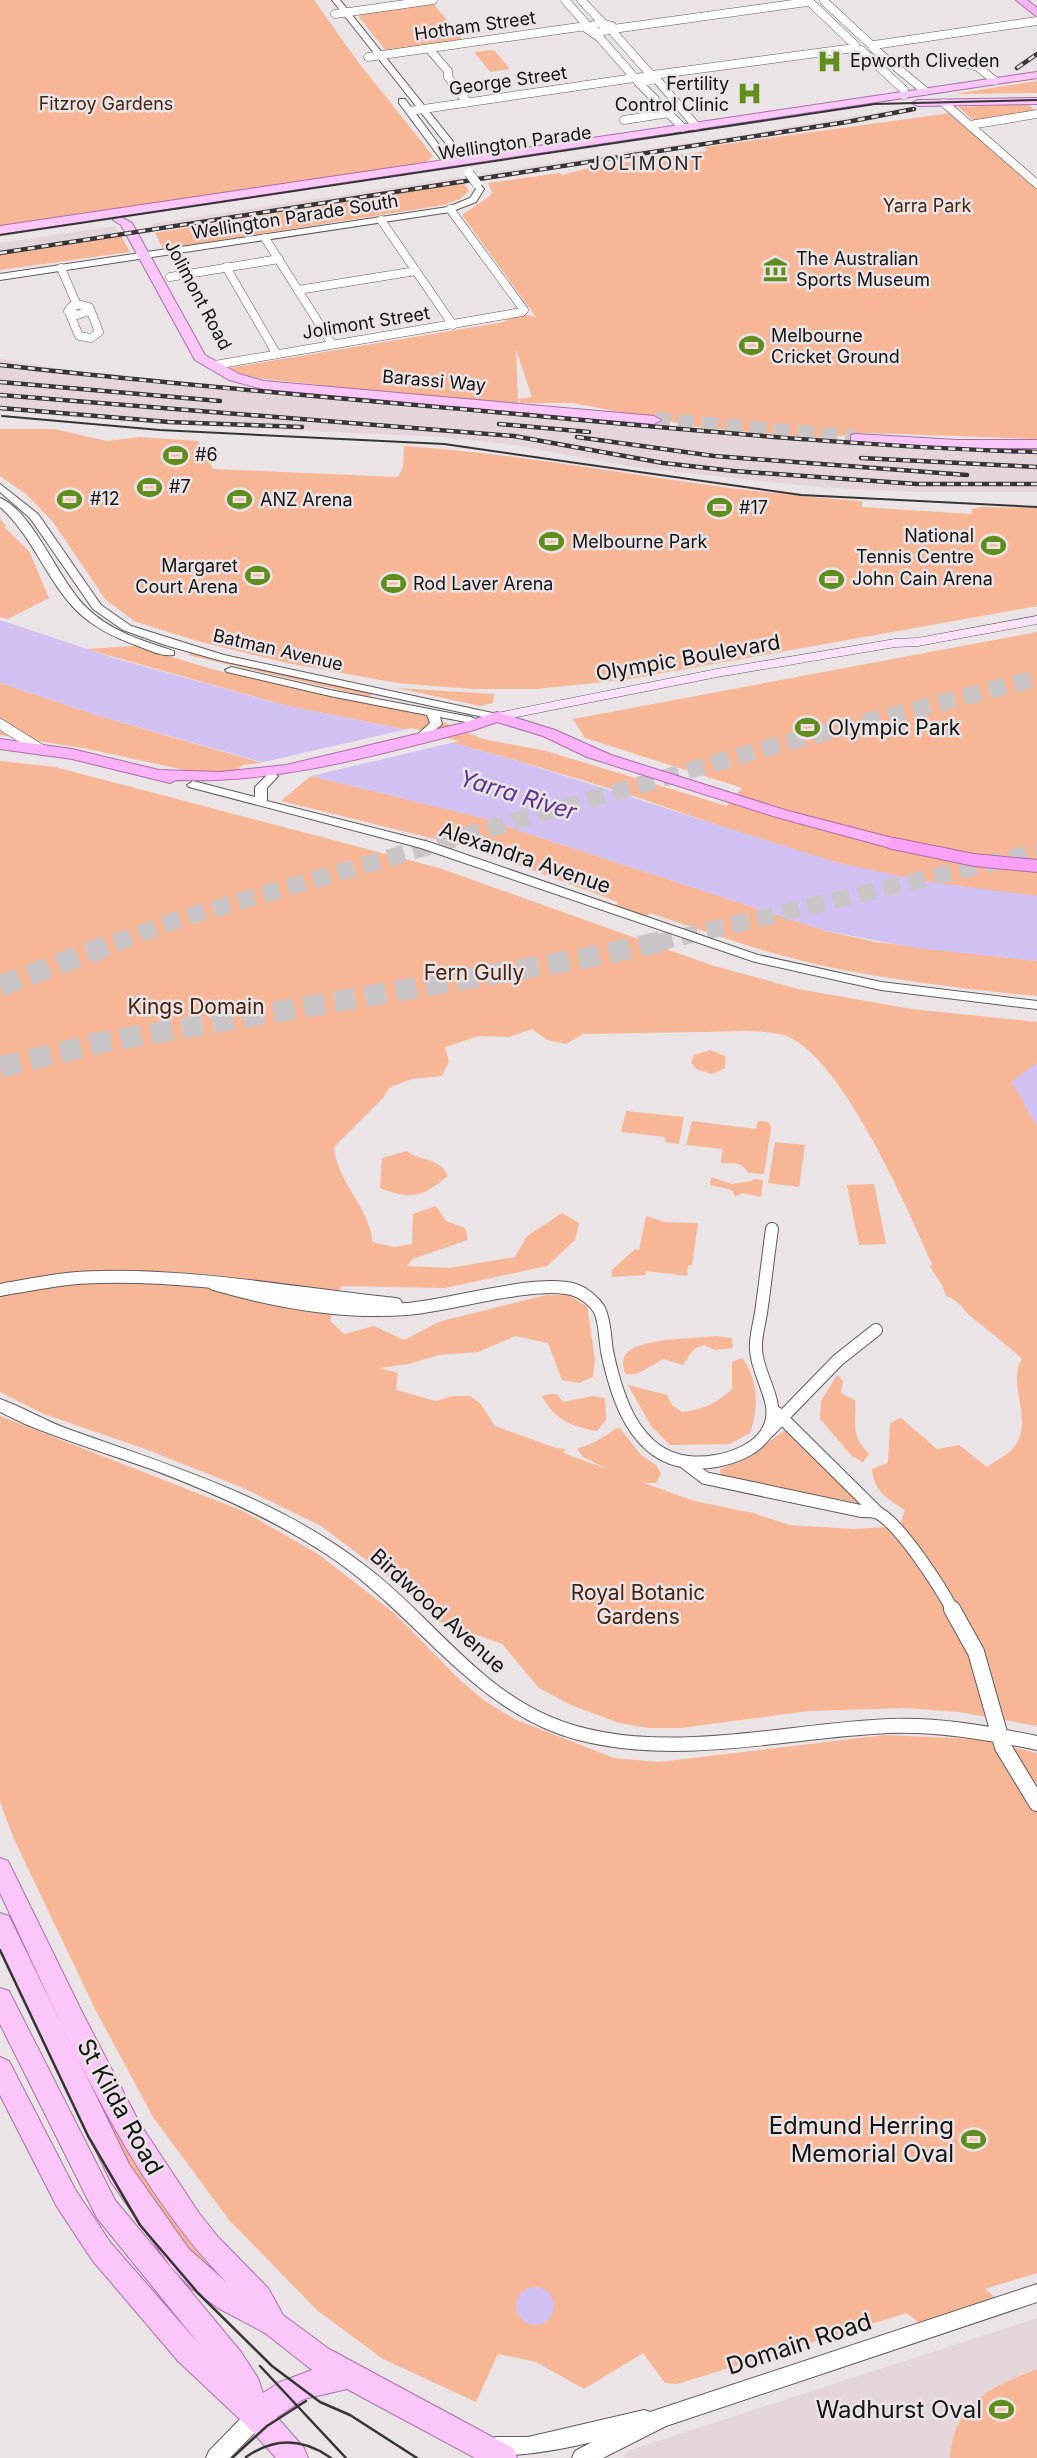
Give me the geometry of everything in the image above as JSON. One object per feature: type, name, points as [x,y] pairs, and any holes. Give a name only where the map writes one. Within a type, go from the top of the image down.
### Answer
[{"type":"highway","points":[[1021,0],[1037,14]]},
{"type":"highway","name":"Olympic Boulevard","points":[[193,785],[226,787],[432,733],[489,722]]},
{"type":"highway","name":"Batman Avenue","points":[[489,722],[549,733],[606,757]]},
{"type":"highway","name":"Batman Avenue","points":[[489,722],[782,814],[894,844]]},
{"type":"highway","name":"Alexandra Avenue","points":[[0,746],[40,749],[160,775],[193,785]]},
{"type":"highway","name":"Olympic Boulevard","points":[[160,775],[220,777],[276,773]]},
{"type":"highway","points":[[894,844],[988,853],[1037,853]]},
{"type":"highway","points":[[894,844],[974,860],[1037,866]]},
{"type":"main road","name":"Wellington Parade","points":[[768,119],[864,101],[1037,75]]},
{"type":"main road","name":"Wellington Parade","points":[[0,230],[115,217],[134,218],[768,119],[942,100]]},
{"type":"main road","name":"Wellington Parade","points":[[864,101],[1033,101]]},
{"type":"main road","name":"Wellington Parade","points":[[0,238],[448,163]]},
{"type":"main road","points":[[448,163],[466,167]]},
{"type":"main road","name":"Jolimont Road","points":[[115,217],[126,223],[170,277],[193,331],[200,357],[215,365]]},
{"type":"main road","name":"Jolimont Road","points":[[134,218],[151,256],[193,331]]},
{"type":"main road","name":"Barassi Way","points":[[215,365],[234,377],[263,385],[654,420]]},
{"type":"main road","points":[[856,438],[957,444],[1037,444]]},
{"type":"main road","name":"Olympic Boulevard","points":[[489,722],[737,674],[900,649],[918,642],[1037,620]]},
{"type":"main road","name":"St Kilda Road","points":[[0,1867],[6,1914],[120,2173],[180,2258],[200,2279],[227,2299],[274,2324],[318,2359],[503,2458]]},
{"type":"main road","points":[[0,1999],[106,2209],[231,2362],[248,2388],[257,2416]]},
{"type":"main road","points":[[0,2069],[66,2198],[101,2251],[188,2352],[257,2416],[291,2458]]},
{"type":"main road","points":[[257,2416],[284,2393],[297,2386],[347,2375]]},
{"type":"street","points":[[325,0],[339,11],[433,0]]},
{"type":"street","points":[[336,0],[339,11]]},
{"type":"street","points":[[386,5],[412,0]]},
{"type":"street","points":[[565,0],[635,79],[670,114],[693,130]]},
{"type":"street","points":[[581,0],[654,77],[685,113],[693,130]]},
{"type":"street","points":[[773,4],[784,0]]},
{"type":"street","points":[[609,27],[773,4],[824,0],[910,82],[925,92]]},
{"type":"street","points":[[807,1],[897,83],[905,91],[904,95]]},
{"type":"street","name":"Wellington Parade South","points":[[0,277],[450,209],[475,198],[480,189],[466,167],[421,109],[376,60],[339,11]]},
{"type":"street","points":[[654,77],[1037,21]]},
{"type":"street","name":"Hotham Street","points":[[376,60],[609,27]]},
{"type":"street","points":[[431,52],[448,71],[448,77],[467,102]]},
{"type":"street","points":[[961,62],[978,67],[995,81]]},
{"type":"street","name":"George Street","points":[[410,111],[654,77]]},
{"type":"street","points":[[897,83],[910,82]]},
{"type":"street","points":[[395,92],[448,163]]},
{"type":"street","points":[[942,100],[1037,184]]},
{"type":"street","points":[[624,120],[685,113]]},
{"type":"street","points":[[970,125],[1037,114]]},
{"type":"street","name":"Jolimont Street","points":[[215,365],[523,312],[450,209]]},
{"type":"street","points":[[381,220],[453,324]]},
{"type":"street","points":[[265,238],[332,344]]},
{"type":"street","points":[[170,277],[279,259]]},
{"type":"street","points":[[226,267],[276,353]]},
{"type":"street","points":[[61,268],[77,305]]},
{"type":"street","points":[[298,290],[416,271]]},
{"type":"street","points":[[77,305],[89,309],[99,331],[98,335],[91,338],[79,336],[69,312],[69,308],[77,305]]},
{"type":"street","points":[[69,312],[82,314],[89,309]]},
{"type":"street","name":"Batman Avenue","points":[[0,487],[34,516],[97,607],[127,628],[169,643],[432,712],[489,722]]},
{"type":"street","name":"Batman Avenue","points":[[0,501],[31,533],[71,598],[84,612],[122,636],[179,656],[489,722]]},
{"type":"street","points":[[84,612],[97,607]]},
{"type":"street","points":[[432,712],[437,722],[432,733]]},
{"type":"street","points":[[0,724],[40,749]]},
{"type":"street","points":[[261,802],[261,787],[276,773]]},
{"type":"street","name":"Alexandra Avenue","points":[[193,785],[425,845],[755,958],[881,986],[1037,1005]]},
{"type":"street","points":[[766,1434],[771,1424],[772,1407],[756,1350],[772,1229]]},
{"type":"street","points":[[0,1290],[52,1280],[103,1276],[214,1284],[239,1292],[333,1308],[396,1311],[560,1287],[580,1292],[590,1298],[602,1317],[612,1379],[630,1420],[653,1449],[684,1462],[708,1464],[735,1457],[766,1434],[838,1360],[876,1330]]},
{"type":"street","name":"Birdwood Avenue","points":[[0,1405],[33,1422],[179,1473],[295,1525],[388,1592],[485,1686],[521,1710],[576,1733],[635,1743],[675,1746],[888,1726],[1000,1735],[1037,1743]]},
{"type":"street","points":[[772,1407],[907,1543],[953,1610],[976,1652],[1000,1735],[1017,1774],[1037,1803]]},
{"type":"street","points":[[684,1462],[697,1475],[705,1478],[877,1512]]},
{"type":"street","name":"Domain Road","points":[[582,2458],[662,2417],[1037,2294]]},
{"type":"street","points":[[216,2458],[257,2416]]},
{"type":"street","points":[[471,2442],[506,2448],[528,2447],[662,2417]]},
{"type":"shaded area","points":[[910,107],[916,110],[847,124],[709,145],[705,141]]},
{"type":"shaded area","points":[[699,141],[703,145],[485,180],[481,174]]},
{"type":"shaded area","points":[[460,177],[464,183],[282,212],[155,231],[151,224]]},
{"type":"shaded area","points":[[116,226],[121,236],[0,255],[0,243]]},
{"type":"shaded area","points":[[0,359],[104,376],[724,432],[846,442],[1037,449],[1037,492],[917,492],[818,487],[641,468],[515,445],[444,437],[141,423],[0,411]]},
{"type":"shaded area","points":[[1037,2318],[1037,2458],[624,2458],[627,2451]]},
{"type":"green space","name":"Fitzroy Gardens","points":[[0,0],[314,0],[358,62],[433,156],[425,163],[0,226]]},
{"type":"green space","points":[[432,2],[463,40],[386,51],[356,13]]},
{"type":"green space","points":[[494,50],[510,69],[490,72],[474,52]]},
{"type":"green space","points":[[1037,81],[1037,93],[958,94],[960,93]]},
{"type":"green space","points":[[1027,104],[1036,111],[974,121],[958,107]]},
{"type":"green space","name":"Yarra Park","points":[[950,113],[1037,189],[1037,439],[869,433],[819,438],[704,428],[573,403],[521,403],[518,399],[532,397],[516,349],[518,403],[275,380],[246,375],[229,368],[504,322],[527,315],[536,317],[462,215],[490,196],[492,192],[488,183],[560,173],[562,175],[592,167],[707,151],[705,147]]},
{"type":"green space","points":[[464,183],[469,191],[460,199],[444,205],[163,249],[155,233]]},
{"type":"green space","points":[[121,236],[130,252],[0,270],[0,255]]},
{"type":"green space","name":"Melbourne Park","points":[[0,429],[54,429],[107,441],[139,437],[198,441],[213,469],[398,477],[403,467],[404,446],[519,458],[747,490],[862,501],[862,507],[972,514],[972,509],[981,507],[1037,508],[1037,606],[624,680],[536,689],[473,689],[397,683],[287,663],[197,641],[134,621],[105,599],[53,522],[26,494],[0,476]]},
{"type":"green space","points":[[0,519],[6,526],[4,527],[29,551],[49,598],[8,619],[0,617]]},
{"type":"green space","name":"Olympic Park","points":[[1037,632],[1037,896],[963,888],[869,871],[786,849],[625,793],[518,761],[403,729],[284,705],[86,649],[134,646],[219,671],[431,717],[483,739],[546,751],[727,806],[742,788],[585,738],[573,719]]},
{"type":"green space","points":[[191,653],[372,693],[370,697],[188,655]]},
{"type":"green space","points":[[0,683],[99,716],[262,763],[242,765],[236,771],[194,772],[88,749],[0,735]]},
{"type":"green space","points":[[397,688],[494,694],[493,703],[480,706]]},
{"type":"green space","points":[[0,761],[55,767],[439,868],[711,965],[798,989],[912,1009],[1037,1022],[1037,1726],[959,1712],[906,1708],[809,1711],[681,1728],[648,1728],[619,1723],[571,1705],[539,1688],[502,1644],[437,1621],[402,1587],[321,1526],[241,1487],[148,1450],[44,1414],[0,1392]],"holes":[[[532,1029],[547,1040],[566,1044],[583,1034],[751,1031],[780,1034],[802,1045],[825,1068],[848,1098],[869,1134],[907,1208],[932,1264],[930,1267],[946,1296],[959,1303],[971,1317],[1022,1359],[1017,1379],[1022,1426],[1014,1447],[987,1467],[959,1445],[937,1449],[901,1418],[890,1423],[888,1463],[872,1469],[875,1483],[882,1494],[905,1510],[901,1522],[887,1527],[853,1529],[790,1525],[753,1513],[694,1501],[644,1483],[656,1483],[661,1474],[656,1465],[641,1455],[619,1427],[595,1442],[577,1449],[583,1457],[610,1470],[563,1453],[566,1449],[556,1448],[495,1426],[480,1403],[470,1396],[452,1396],[436,1401],[396,1390],[398,1373],[379,1368],[408,1364],[440,1355],[478,1352],[515,1336],[548,1343],[562,1380],[579,1383],[593,1377],[595,1359],[587,1306],[568,1295],[546,1295],[441,1321],[404,1340],[374,1326],[344,1334],[330,1321],[341,1286],[445,1288],[547,1266],[575,1240],[579,1223],[562,1213],[527,1236],[515,1257],[449,1268],[407,1266],[412,1259],[468,1240],[465,1228],[446,1221],[436,1206],[413,1214],[412,1244],[394,1247],[372,1242],[367,1220],[341,1172],[334,1147],[383,1098],[390,1087],[412,1079],[442,1076],[449,1061],[445,1047],[479,1036],[509,1037]]]},
{"type":"green space","points":[[311,776],[504,823],[506,826],[826,931],[876,942],[1037,961],[1037,996],[900,980],[797,960],[650,913],[645,917],[615,906],[618,902],[475,849],[281,801]]},
{"type":"green space","points":[[710,1050],[725,1056],[725,1068],[712,1074],[696,1069],[691,1062],[694,1055]]},
{"type":"green space","points":[[626,1111],[684,1117],[679,1144],[665,1142],[665,1137],[621,1132]]},
{"type":"green space","points":[[692,1121],[756,1129],[758,1121],[769,1122],[771,1128],[764,1174],[748,1173],[743,1166],[721,1163],[722,1149],[686,1145]]},
{"type":"green space","points":[[775,1142],[805,1145],[799,1187],[768,1183]]},
{"type":"green space","points":[[407,1151],[440,1166],[448,1176],[416,1195],[380,1188],[382,1158]]},
{"type":"green space","points":[[711,1177],[732,1184],[753,1179],[763,1180],[761,1197],[743,1193],[735,1197],[732,1190],[710,1185]]},
{"type":"green space","points":[[874,1184],[886,1244],[859,1245],[847,1185]]},
{"type":"green space","points":[[646,1216],[665,1222],[698,1223],[692,1265],[688,1265],[687,1276],[646,1271],[645,1275],[612,1277],[611,1271],[635,1249],[639,1250]]},
{"type":"green space","points":[[716,1336],[732,1338],[733,1348],[715,1350],[704,1345],[694,1349],[683,1365],[663,1359],[637,1374],[625,1374],[625,1356],[640,1345]]},
{"type":"green space","points":[[742,1358],[754,1384],[755,1414],[750,1433],[730,1444],[670,1445],[651,1426],[628,1385],[667,1395],[672,1405],[682,1412],[697,1409],[715,1402],[732,1389],[732,1362]]},
{"type":"green space","points":[[837,1375],[843,1381],[841,1393],[855,1400],[856,1435],[869,1454],[863,1462],[852,1456],[820,1419],[821,1401]]},
{"type":"green space","points":[[557,1394],[563,1402],[592,1396],[605,1398],[606,1420],[597,1431],[565,1421],[542,1396]]},
{"type":"green space","points":[[0,1416],[243,1511],[318,1554],[394,1613],[460,1680],[485,1701],[514,1719],[614,1758],[659,1762],[884,1735],[978,1739],[1037,1753],[1037,2273],[985,2289],[996,2298],[919,2323],[907,2313],[677,2384],[665,2383],[643,2353],[584,2389],[536,2362],[498,2354],[476,2402],[383,2359],[318,2311],[229,2220],[153,2117],[95,2009],[14,1839],[0,1802]]},
{"type":"green space","points":[[785,1430],[858,1503],[721,1476],[720,1469],[746,1459]]},
{"type":"green space","points":[[21,1938],[211,2259],[202,2267],[130,2172],[19,1939]]},
{"type":"green space","name":"Wadhurst Oval","points":[[1037,2369],[1037,2458],[950,2458],[953,2439],[967,2410],[990,2391]]},
{"type":"water","name":"Yarra River","points":[[0,620],[114,658],[284,705],[403,729],[518,761],[835,862],[923,881],[1037,896],[1037,961],[916,948],[826,931],[505,826],[503,823],[311,776],[99,716],[0,683]]},
{"type":"water","points":[[1037,1063],[1037,1126],[1011,1082]]},
{"type":"water","points":[[535,2287],[549,2292],[554,2306],[549,2320],[535,2325],[521,2320],[516,2306],[521,2292]]},
{"type":"pier","points":[[412,728],[459,741],[303,778],[255,764]]},
{"type":"tunnel","points":[[654,420],[856,438]]},
{"type":"tunnel","points":[[115,943],[179,919],[781,744],[1037,678]]},
{"type":"tunnel","points":[[656,943],[1037,852]]},
{"type":"tunnel","points":[[0,986],[120,941]]},
{"type":"tunnel","points":[[0,1067],[103,1042],[586,958],[664,941]]},
{"type":"tram line","points":[[0,235],[875,104],[1037,100]]},
{"type":"tram line","points":[[2,416],[160,430],[444,444],[801,495],[1037,507]]},
{"type":"tram line","points":[[0,1950],[88,2136],[140,2225],[198,2293],[272,2366],[320,2402],[350,2415],[417,2458]]},
{"type":"tram line","points":[[260,2366],[298,2406]]},
{"type":"tram line","points":[[298,2406],[306,2401]]},
{"type":"tram line","points":[[232,2458],[267,2426],[298,2406]]},
{"type":"tram line","points":[[298,2406],[346,2458]]},
{"type":"tram line","points":[[246,2457],[268,2446],[289,2443],[310,2447],[331,2458]]},
{"type":"railway","points":[[1017,68],[1037,54]]},
{"type":"railway","points":[[0,253],[847,122],[914,109]]},
{"type":"railway","points":[[0,365],[189,385],[704,431],[837,442],[1037,452]]},
{"type":"railway","points":[[0,382],[220,401]]},
{"type":"railway","points":[[0,395],[514,436],[663,463],[734,471],[917,484],[1037,484]]},
{"type":"railway","points":[[0,408],[169,422],[302,427]]},
{"type":"railway","points":[[499,424],[589,432]]},
{"type":"railway","points":[[577,437],[714,456],[967,475]]},
{"type":"railway","points":[[861,458],[1037,467]]},
{"type":"place","name":"Epworth Cliveden","points":[[830,61]]},
{"type":"place","name":"Fertility Control Clinic","points":[[749,94]]},
{"type":"place","name":"The Australian Sports Museum","points":[[776,269]]},
{"type":"place","name":"Melbourne Cricket Ground","points":[[751,346]]},
{"type":"place","name":"#6","points":[[175,455]]},
{"type":"place","name":"#7","points":[[149,487]]},
{"type":"place","name":"#12","points":[[70,499]]},
{"type":"place","name":"ANZ Arena","points":[[240,500]]},
{"type":"place","name":"#17","points":[[719,508]]},
{"type":"place","name":"Melbourne Park","points":[[552,542]]},
{"type":"place","name":"National Tennis Centre","points":[[994,546]]},
{"type":"place","name":"Margaret Court Arena","points":[[258,576]]},
{"type":"place","name":"John Cain Arena","points":[[832,579]]},
{"type":"place","name":"Rod Laver Arena","points":[[393,584]]},
{"type":"place","name":"Olympic Park","points":[[808,728]]},
{"type":"place","name":"Edmund Herring Memorial Oval","points":[[974,2140]]},
{"type":"place","name":"Wadhurst Oval","points":[[1002,2410]]},
{"type":"district","name":"JOLIMONT","points":[[647,163]]},
{"type":"park label","name":"Fern Gully","points":[[474,973]]},
{"type":"park label","name":"Kings Domain","points":[[196,1007]]},
{"type":"park label","name":"Royal Botanic Gardens","points":[[638,1605]]}]
